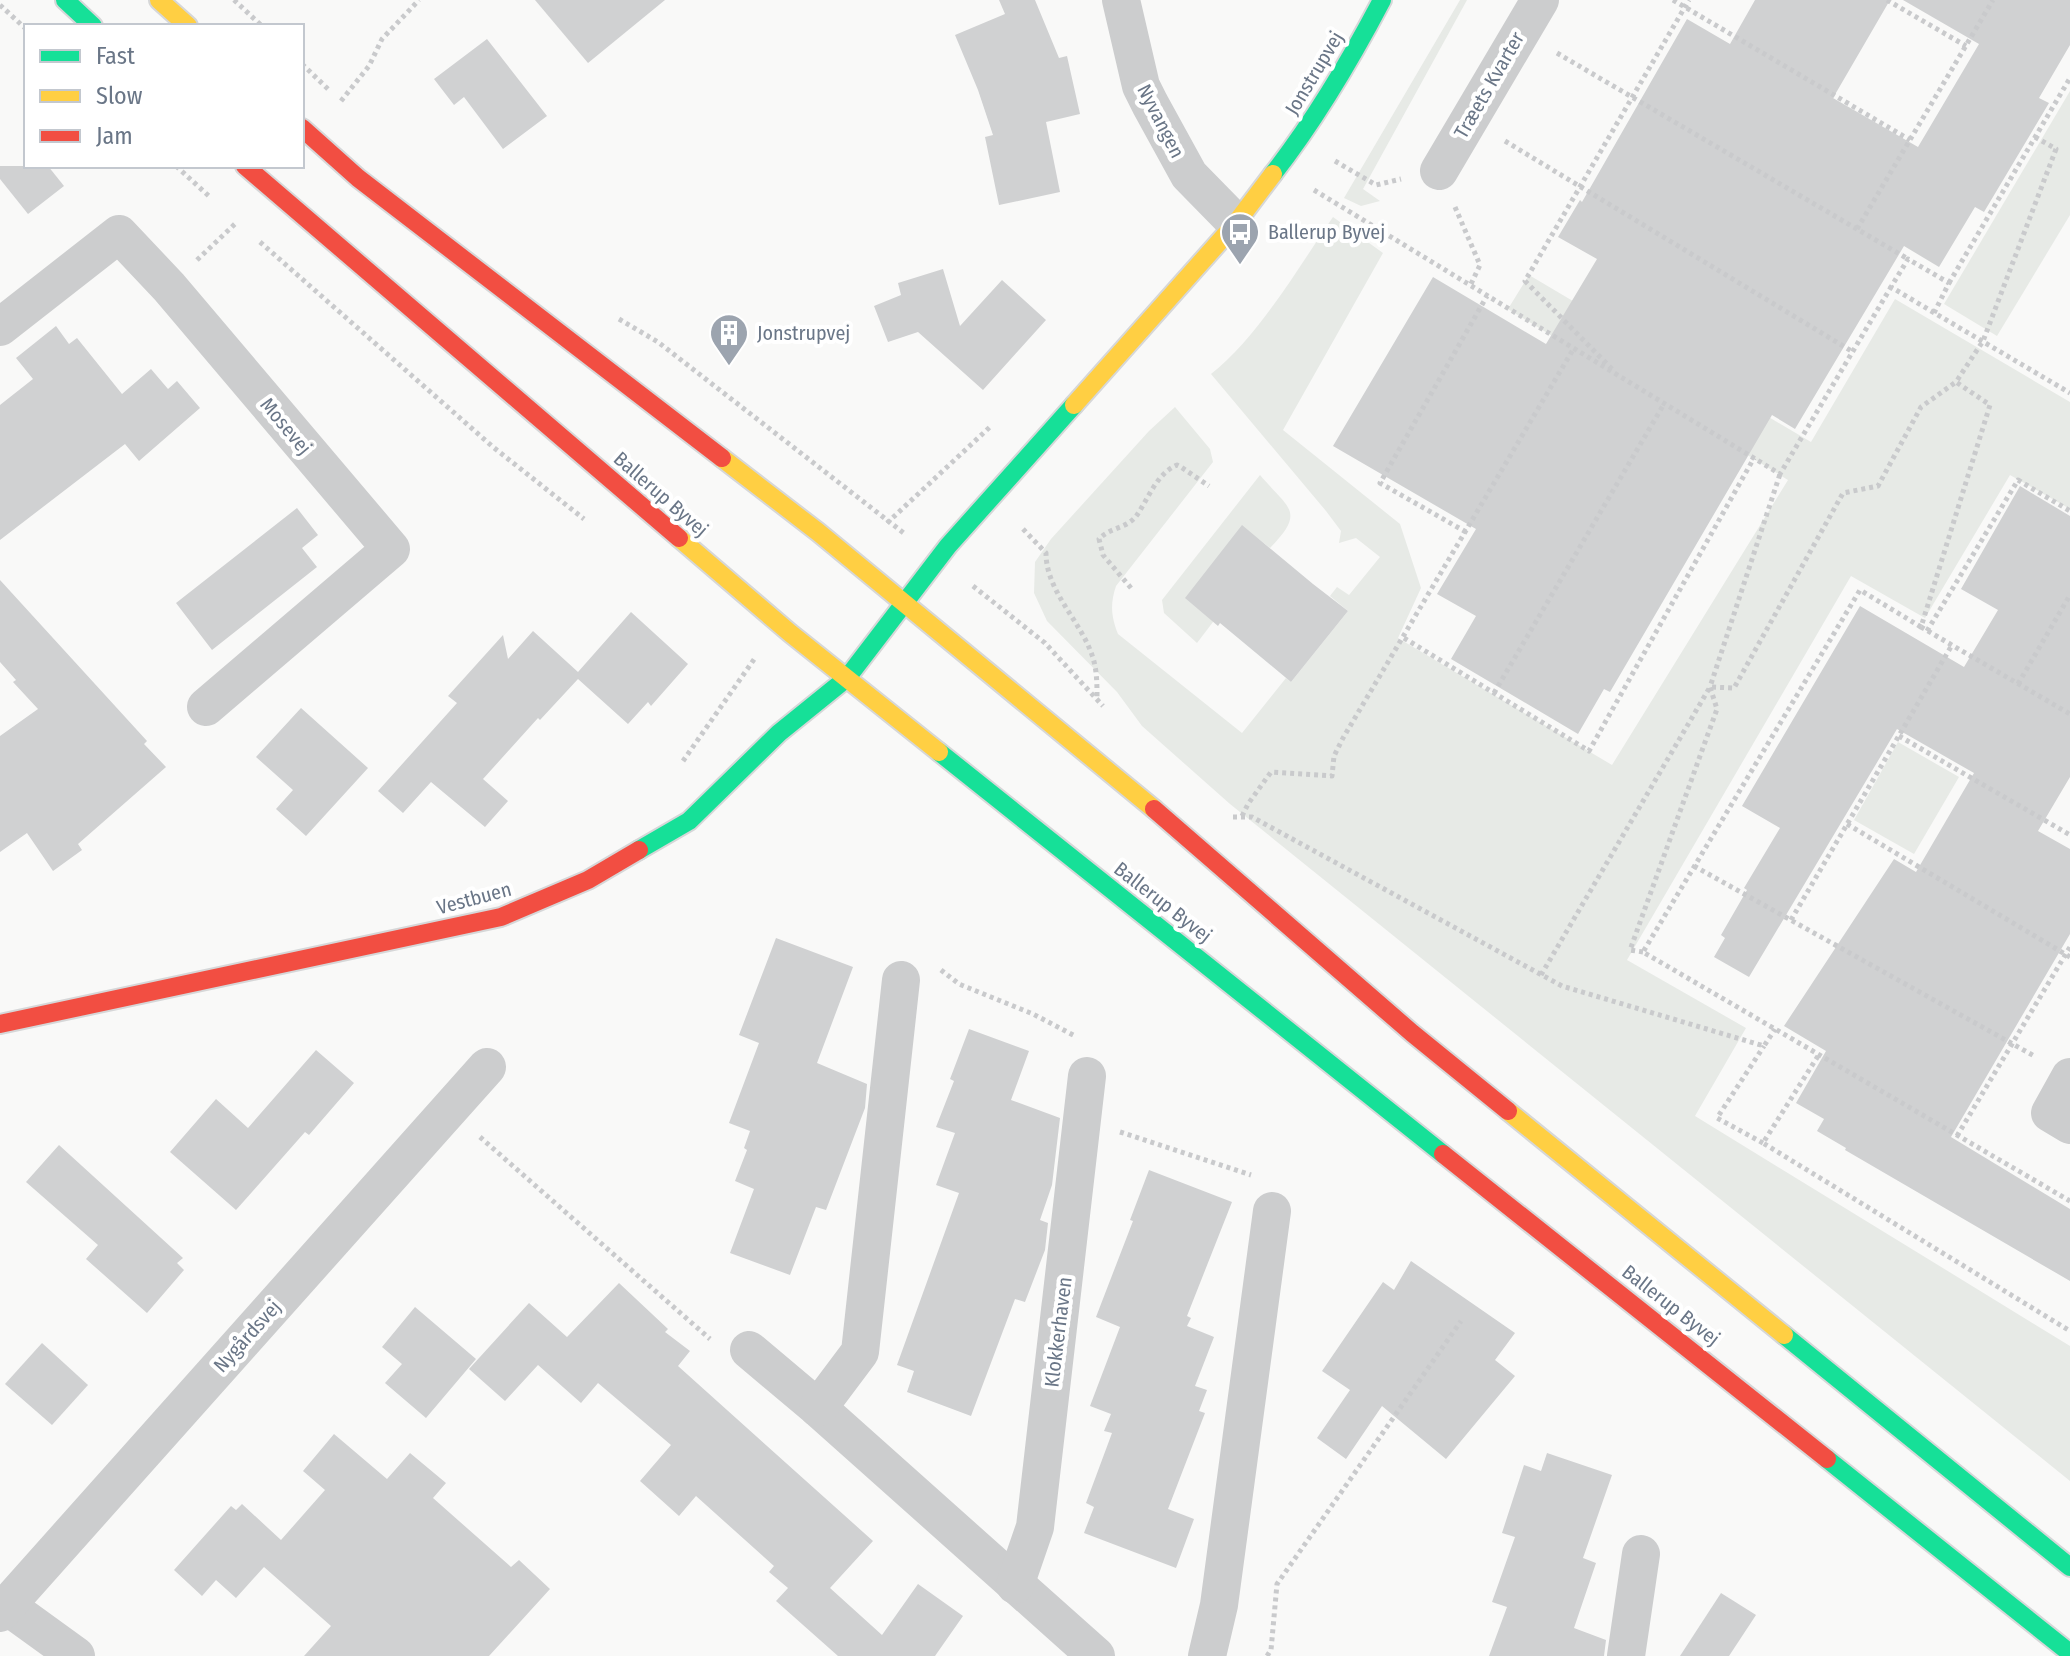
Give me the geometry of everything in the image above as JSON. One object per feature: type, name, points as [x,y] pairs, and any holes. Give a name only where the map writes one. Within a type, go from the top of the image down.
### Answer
[{"type":"main road","points":[[65,0],[91,24]]},
{"type":"main road","points":[[159,0],[186,24]]},
{"type":"main road","name":"Jonstrupvej","points":[[905,604],[938,559],[1236,223],[1300,139],[1354,53],[1382,0]]},
{"type":"main road","points":[[304,130],[358,178],[818,532],[1178,829],[1412,1033],[2070,1567]]},
{"type":"main road","name":"Ballerup Byvej","points":[[247,168],[756,605],[2070,1653]]},
{"type":"main road","name":"Vestbuen","points":[[0,1024],[501,917],[588,880],[689,821],[779,733],[847,678],[905,604]]},
{"type":"street","name":"Nyvangen","points":[[1121,0],[1141,86],[1150,104],[1189,175],[1236,223]]},
{"type":"street","name":"Træets Kvarter","points":[[1439,171],[1530,15]]},
{"type":"street","name":"Mosevej","points":[[0,327],[119,234],[169,287],[391,549],[206,707]]},
{"type":"street","points":[[818,1408],[860,1352],[901,980]]},
{"type":"street","name":"Nygårdsvej","points":[[76,1656],[3,1610],[487,1067]]},
{"type":"street","points":[[2058,1070],[2050,1113],[2070,1125]]},
{"type":"street","name":"Klokkerhaven","points":[[1015,1585],[1035,1527],[1087,1076]]},
{"type":"street","points":[[1207,1656],[1219,1605],[1272,1211]]},
{"type":"street","points":[[749,1350],[1096,1656]]},
{"type":"street","points":[[1626,1656],[1641,1554]]},
{"type":"path","points":[[234,0],[260,24]]},
{"type":"path","points":[[341,101],[369,66],[382,39],[419,0]]},
{"type":"path","points":[[1673,0],[1910,140]]},
{"type":"path","points":[[1618,376],[1525,281],[1689,0]]},
{"type":"path","points":[[1887,0],[1966,46]]},
{"type":"path","points":[[1857,229],[1993,0]]},
{"type":"path","points":[[0,5],[24,27]]},
{"type":"path","points":[[1530,15],[1632,98],[1949,283]]},
{"type":"path","points":[[1934,313],[2070,78]]},
{"type":"path","points":[[1469,119],[1853,352]]},
{"type":"path","points":[[1710,687],[1734,688],[1843,493],[1878,486],[1921,407],[1956,382],[1983,341],[2056,149],[2035,137]]},
{"type":"path","points":[[1300,139],[1376,185],[1439,171],[1480,265],[1470,286]]},
{"type":"path","points":[[1277,168],[1780,474]]},
{"type":"path","points":[[169,287],[237,222]]},
{"type":"path","points":[[1541,975],[1710,687],[1780,474],[1908,259]]},
{"type":"path","points":[[1891,287],[2070,393]]},
{"type":"path","points":[[1466,532],[1380,483],[1487,296]]},
{"type":"path","points":[[1242,817],[1271,772],[1332,776],[1334,756],[1343,738],[1574,348]]},
{"type":"path","points":[[1924,629],[1990,405],[1956,382]]},
{"type":"path","points":[[1494,693],[1664,404]]},
{"type":"path","points":[[1404,638],[1589,751],[1754,458]]},
{"type":"path","points":[[1131,588],[1103,555],[1099,539],[1109,531],[1125,527],[1136,517],[1171,467],[1177,465],[1209,486]]},
{"type":"path","points":[[1924,629],[2018,480],[2070,511]]},
{"type":"path","points":[[992,497],[1046,553],[1054,583],[1092,654],[1097,673],[1097,699]]},
{"type":"path","points":[[1643,952],[1860,590],[2070,714]]},
{"type":"path","points":[[2018,684],[2070,595]]},
{"type":"path","points":[[1791,920],[1952,645]]},
{"type":"path","points":[[1710,687],[1717,709],[1630,950],[1643,952],[2070,1201]]},
{"type":"path","points":[[1899,736],[2070,835]]},
{"type":"path","points":[[1220,818],[1252,817],[1562,986],[1764,1046]]},
{"type":"path","points":[[1847,824],[2068,955]]},
{"type":"path","points":[[1694,866],[2058,1070]]},
{"type":"path","points":[[1957,1136],[2070,947]]},
{"type":"path","points":[[901,980],[903,958],[935,965],[959,984],[1033,1014],[1075,1036],[1087,1076]]},
{"type":"path","points":[[1775,1029],[1717,1118],[2070,1331]]},
{"type":"path","points":[[1763,1143],[1818,1055]]},
{"type":"path","points":[[449,1110],[708,1338],[749,1350]]},
{"type":"path","points":[[1082,1119],[1250,1174],[1268,1187],[1272,1211]]},
{"type":"path","points":[[1267,1656],[1271,1650],[1277,1584],[1461,1321]]},
{"type":"shaded area","points":[[1460,0],[1467,0],[1363,189],[1380,201],[1361,206],[1344,198]]},
{"type":"shaded area","points":[[2070,91],[2070,215],[1997,336],[1944,304]]},
{"type":"shaded area","points":[[1333,217],[1383,253],[1283,430],[1400,524],[1421,588],[1398,638],[1612,765],[1788,480],[1508,309],[1529,275],[1811,442],[1895,299],[2070,402],[2070,509],[2010,475],[1925,618],[1851,576],[1627,960],[1746,1028],[1695,1116],[2070,1346],[2070,1481],[1230,804],[1142,726],[1117,692],[1047,621],[1034,593],[1035,562],[1051,539],[1149,431],[1175,407],[1210,449],[1213,462],[1116,586],[1112,610],[1118,634],[1242,733],[1286,678],[1291,682],[1348,611],[1330,596],[1337,587],[1349,595],[1380,557],[1356,538],[1339,543],[1341,531],[1326,511],[1211,374],[1261,322]]},
{"type":"shaded area","points":[[1260,475],[1289,510],[1288,526],[1270,548],[1242,526],[1213,622],[1197,643],[1164,613],[1162,600]]},
{"type":"shaded area","points":[[1898,742],[1959,777],[1914,854],[1854,820]]},
{"type":"building","points":[[535,0],[665,0],[588,63]]},
{"type":"building","points":[[999,0],[1035,0],[1059,58],[1067,56],[1080,114],[1046,122],[1060,192],[999,205],[985,137],[993,135],[955,35],[1005,14]]},
{"type":"building","points":[[1755,0],[1890,0],[1833,98],[1918,147],[1979,44],[1903,0],[2070,0],[2070,45],[2039,98],[2049,103],[1984,212],[1975,207],[1939,267],[1904,246],[1795,429],[1772,415],[1610,692],[1604,689],[1578,734],[1451,659],[1476,616],[1437,594],[1476,529],[1333,446],[1433,277],[1546,344],[1597,259],[1558,237],[1580,200],[1582,202],[1687,19],[1730,44]]},
{"type":"building","points":[[487,39],[547,116],[503,149],[464,97],[454,105],[434,79]]},
{"type":"building","points":[[0,166],[50,168],[64,186],[28,214],[0,179]]},
{"type":"building","points":[[943,269],[960,326],[1002,280],[1046,320],[983,390],[918,332],[888,342],[874,306],[901,295],[898,283]]},
{"type":"building","points":[[56,326],[69,344],[77,338],[122,394],[151,369],[168,389],[177,381],[200,408],[139,461],[125,444],[0,540],[0,405],[33,379],[16,358]]},
{"type":"building","points":[[2020,486],[2070,516],[2070,777],[2038,831],[2070,849],[2070,934],[1951,1137],[2070,1209],[2070,1281],[1845,1150],[1817,1131],[1824,1119],[1796,1103],[1826,1051],[1784,1026],[1894,859],[1916,872],[1974,773],[1897,729],[1749,977],[1714,957],[1725,938],[1721,935],[1747,890],[1744,888],[1780,828],[1742,806],[1860,606],[1964,667],[1998,610],[1961,589]]},
{"type":"building","points":[[297,508],[318,535],[302,548],[317,567],[212,650],[176,603]]},
{"type":"building","points":[[1242,525],[1348,611],[1291,682],[1185,598]]},
{"type":"building","points":[[0,580],[147,741],[144,744],[166,767],[78,844],[82,850],[53,871],[27,833],[0,852],[0,736],[38,709],[13,682],[16,680],[0,662]]},
{"type":"building","points":[[631,612],[688,664],[651,706],[648,702],[628,724],[578,679],[483,779],[508,801],[485,827],[431,782],[403,813],[378,791],[457,703],[448,696],[503,635],[508,659],[533,631],[578,672]]},
{"type":"building","points":[[301,708],[368,768],[306,836],[276,809],[293,790],[256,757]]},
{"type":"building","points":[[776,938],[853,967],[817,1063],[867,1084],[865,1108],[826,1210],[816,1207],[790,1275],[730,1253],[754,1189],[735,1181],[747,1150],[744,1148],[750,1131],[729,1123],[759,1043],[739,1035]]},
{"type":"building","points":[[969,1029],[1029,1051],[1011,1100],[1060,1118],[1052,1185],[1040,1220],[1048,1223],[1045,1250],[1025,1302],[1015,1299],[971,1416],[907,1392],[914,1371],[897,1365],[959,1193],[936,1185],[955,1133],[936,1127]]},
{"type":"building","points":[[316,1050],[354,1083],[309,1135],[305,1132],[236,1210],[170,1152],[216,1099],[248,1128]]},
{"type":"building","points":[[59,1145],[183,1258],[177,1263],[184,1270],[147,1313],[86,1259],[98,1245],[26,1182]]},
{"type":"building","points":[[1149,1170],[1232,1202],[1187,1316],[1191,1318],[1187,1326],[1214,1337],[1195,1386],[1207,1390],[1199,1411],[1205,1413],[1168,1509],[1194,1519],[1176,1568],[1084,1533],[1094,1507],[1086,1503],[1112,1433],[1104,1431],[1111,1414],[1090,1406],[1120,1327],[1096,1317]]},
{"type":"building","points":[[1411,1261],[1515,1333],[1495,1360],[1515,1376],[1446,1459],[1382,1406],[1346,1459],[1317,1438],[1350,1390],[1322,1371],[1383,1282],[1394,1290]]},
{"type":"building","points":[[619,1283],[668,1329],[665,1332],[690,1351],[678,1366],[873,1541],[830,1588],[882,1635],[918,1584],[963,1616],[935,1656],[838,1656],[776,1601],[788,1588],[769,1572],[774,1566],[696,1496],[679,1516],[640,1481],[671,1445],[598,1383],[581,1403],[538,1365],[505,1401],[469,1369],[529,1303],[567,1337]]},
{"type":"building","points":[[415,1307],[476,1359],[426,1418],[385,1383],[402,1364],[382,1347]]},
{"type":"building","points":[[42,1343],[88,1385],[52,1425],[5,1384]]},
{"type":"building","points":[[334,1434],[387,1479],[410,1453],[446,1483],[433,1498],[511,1567],[519,1560],[550,1589],[489,1656],[304,1656],[331,1626],[264,1567],[236,1598],[216,1580],[202,1596],[174,1570],[231,1506],[236,1510],[242,1504],[281,1540],[325,1490],[303,1471]]},
{"type":"building","points":[[1547,1453],[1612,1475],[1583,1558],[1596,1563],[1574,1628],[1606,1640],[1604,1656],[1489,1656],[1507,1607],[1492,1602],[1515,1537],[1502,1533],[1524,1465],[1541,1471]]},
{"type":"building","points":[[1721,1593],[1756,1615],[1729,1656],[1680,1656]]},
{"type":"traffic: fast","points":[[65,0],[91,24]]},
{"type":"traffic: fast","points":[[1273,174],[1331,90],[1382,0]]},
{"type":"traffic: fast","points":[[639,850],[689,821],[779,733],[847,678],[948,546],[1074,405]]},
{"type":"traffic: fast","points":[[939,752],[1443,1154]]},
{"type":"traffic: fast","points":[[1784,1335],[2070,1567]]},
{"type":"traffic: fast","points":[[1827,1459],[2070,1653]]},
{"type":"traffic: slow","points":[[159,0],[186,24]]},
{"type":"traffic: slow","points":[[1074,405],[1236,223],[1273,174]]},
{"type":"traffic: slow","points":[[722,458],[818,532],[1154,809]]},
{"type":"traffic: slow","points":[[679,538],[790,633],[939,752]]},
{"type":"traffic: slow","points":[[1508,1111],[1784,1335]]},
{"type":"traffic: jam","points":[[304,130],[358,178],[722,458]]},
{"type":"traffic: jam","points":[[247,168],[679,538]]},
{"type":"traffic: jam","points":[[1154,809],[1412,1033],[1508,1111]]},
{"type":"traffic: jam","points":[[0,1024],[501,917],[588,880],[639,850]]},
{"type":"traffic: jam","points":[[1443,1154],[1827,1459]]},
{"type":"place","name":"Ballerup Byvej","points":[[1240,266]]},
{"type":"place","name":"Jonstrupvej","points":[[729,367]]}]
